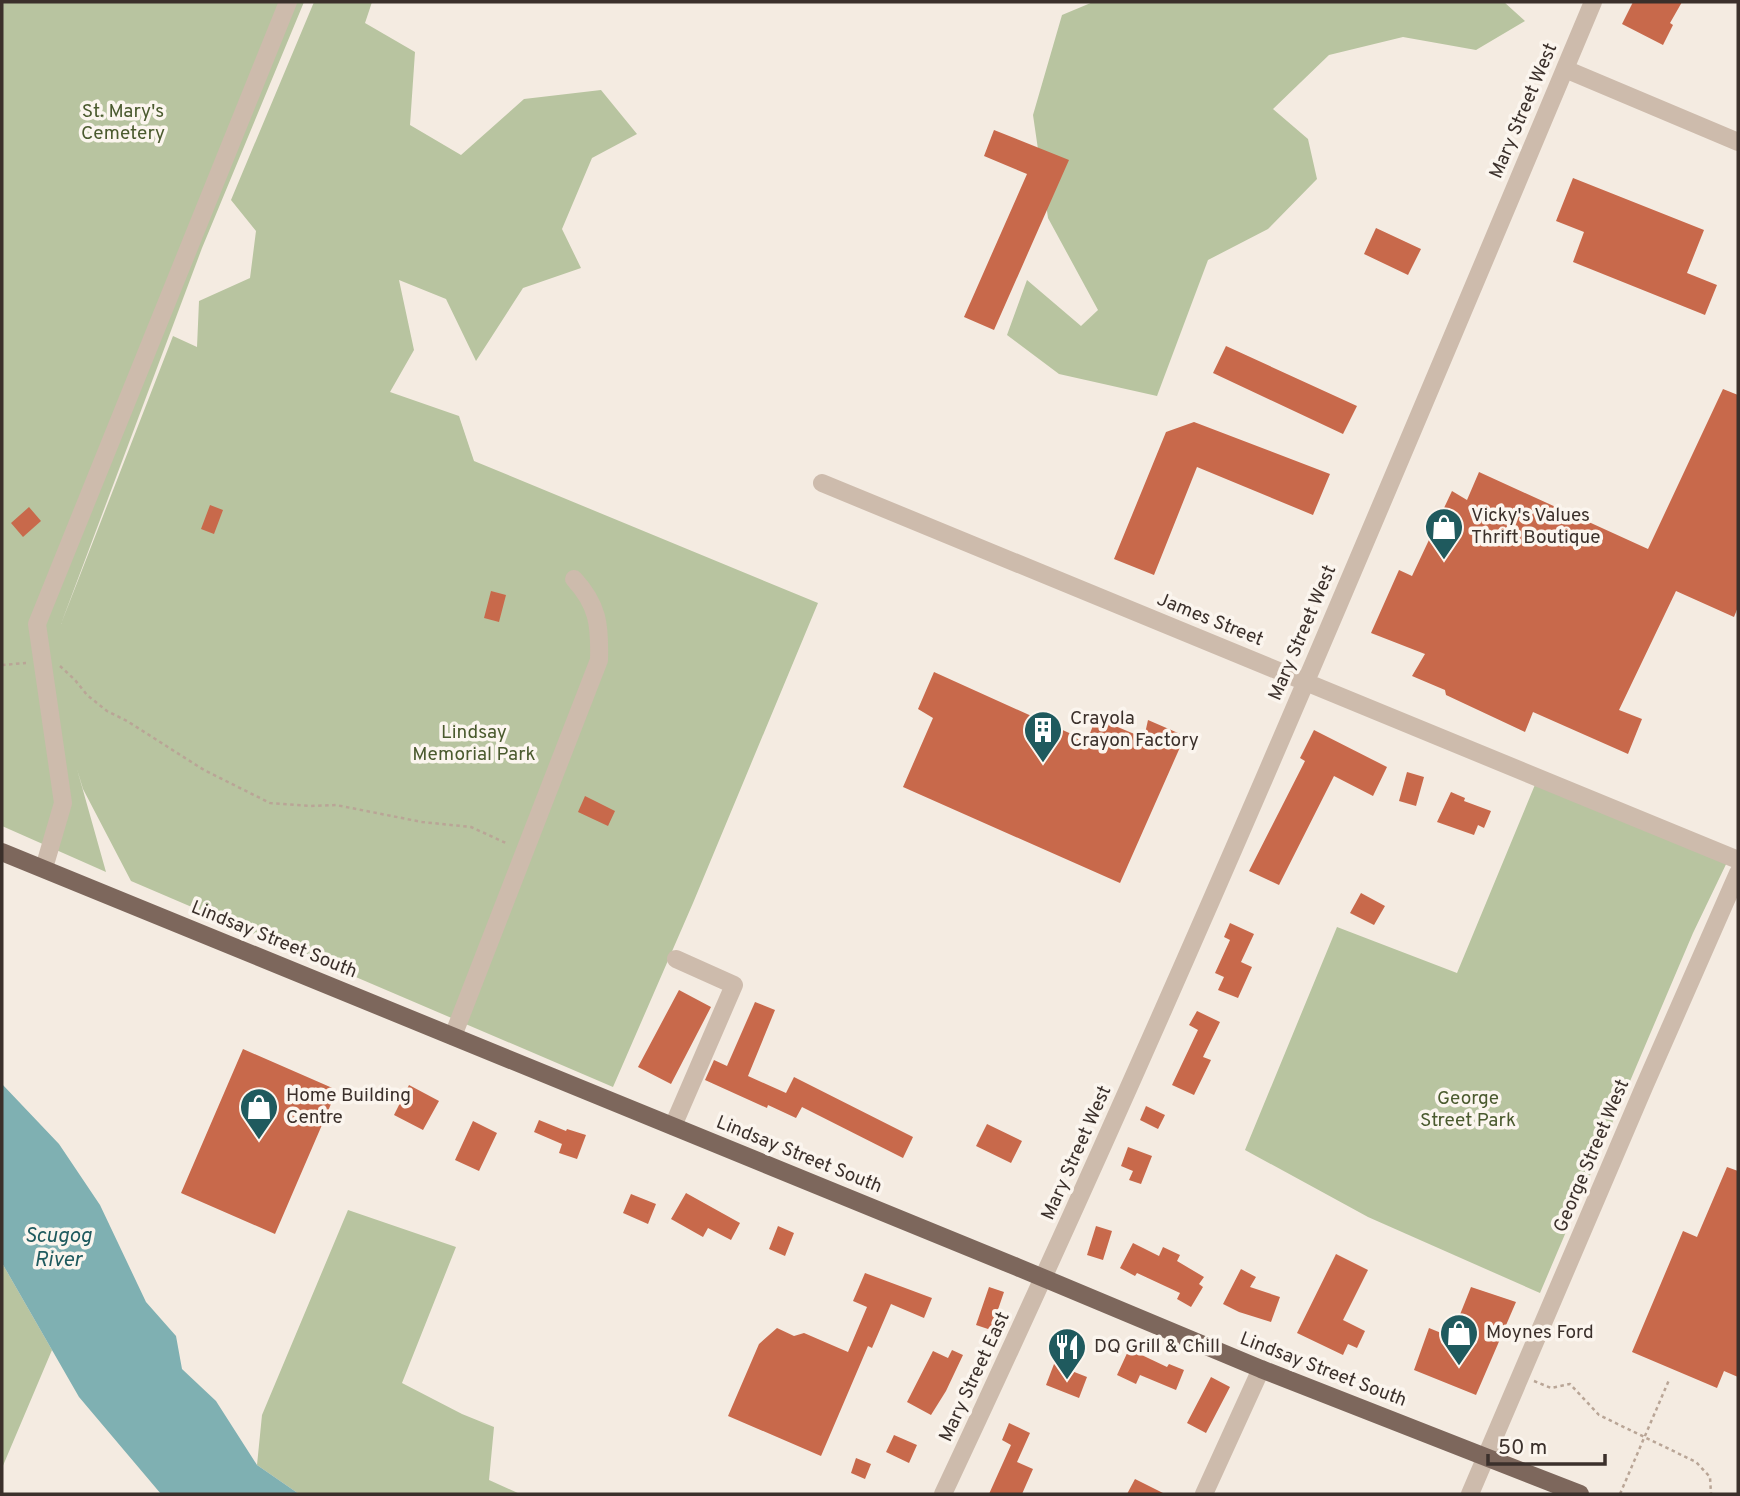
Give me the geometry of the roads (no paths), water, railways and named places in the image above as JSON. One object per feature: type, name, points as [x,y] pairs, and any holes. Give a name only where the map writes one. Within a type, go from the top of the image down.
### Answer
[{"type":"main road","name":"Lindsay Street South","points":[[2,852],[1045,1278],[1261,1369],[1580,1494]]},
{"type":"street","points":[[44,868],[63,803],[37,624],[288,2]]},
{"type":"street","name":"Mary Street West","points":[[1045,1278],[1306,682],[1593,2]]},
{"type":"street","points":[[1565,69],[1738,142]]},
{"type":"street","name":"James Street","points":[[822,483],[1738,860]]},
{"type":"street","points":[[453,1036],[599,660],[600,629],[594,609],[586,592],[574,579]]},
{"type":"street","name":"George Street West","points":[[1470,1494],[1643,1087],[1738,873]]},
{"type":"street","points":[[673,1126],[734,985],[676,959]]},
{"type":"street","name":"Mary Street East","points":[[943,1494],[1045,1278]]},
{"type":"street","points":[[1204,1494],[1261,1369]]},
{"type":"water","name":"Scugog River","points":[[2,1084],[59,1144],[100,1205],[146,1302],[176,1336],[182,1369],[216,1401],[257,1465],[299,1494],[161,1494],[79,1397],[2,1263]]},
{"type":"place","name":"Vicky's Values Thrift Boutique","points":[[1444,561]]},
{"type":"place","name":"Crayola Crayon Factory","points":[[1043,764]]},
{"type":"place","name":"Home Building Centre","points":[[259,1141]]},
{"type":"place","name":"Moynes Ford","points":[[1459,1367]]},
{"type":"place","name":"DQ Grill & Chill","points":[[1067,1381]]},
{"type":"park label","name":"St. Mary's Cemetery","points":[[123,123]]},
{"type":"park label","name":"Lindsay Memorial Park","points":[[474,744]]},
{"type":"park label","name":"George Street Park","points":[[1468,1110]]}]
